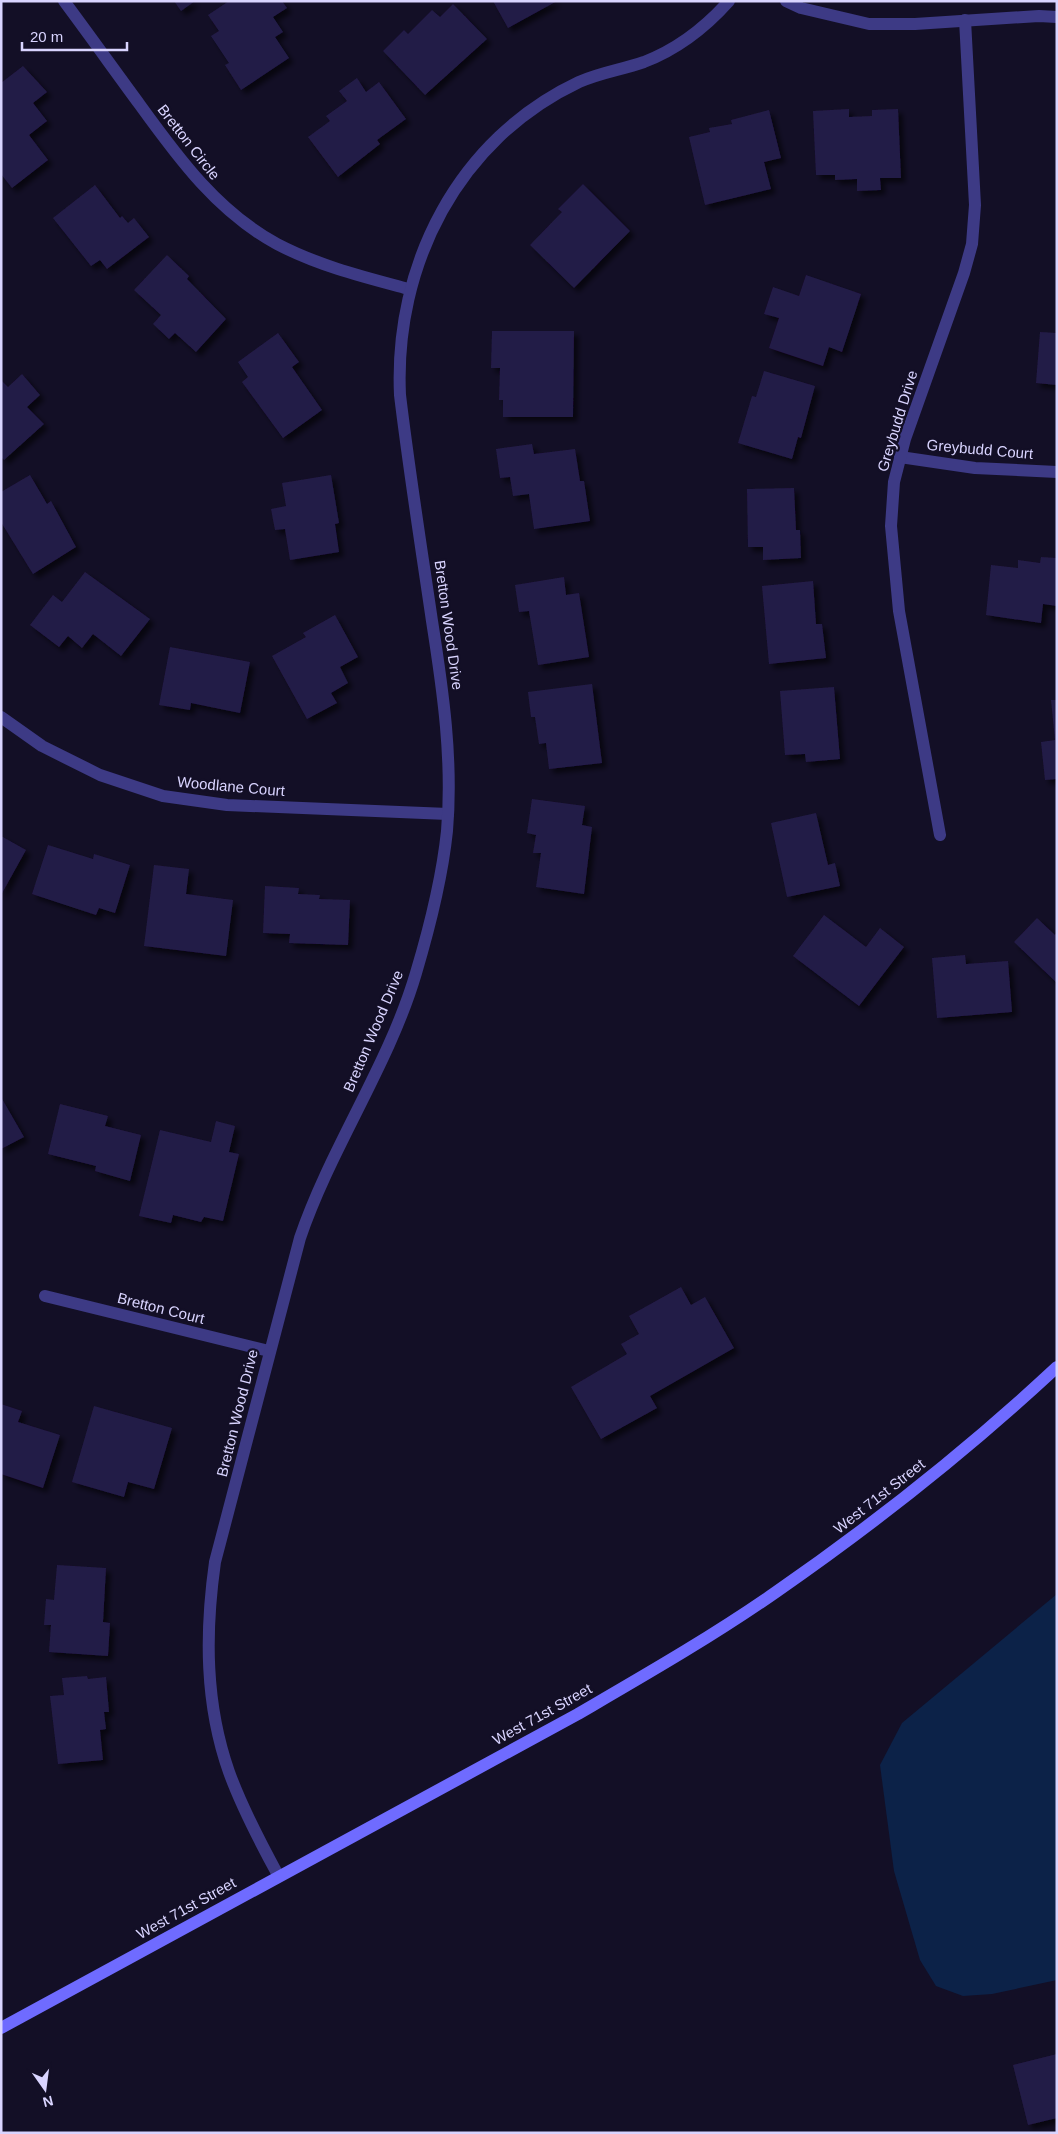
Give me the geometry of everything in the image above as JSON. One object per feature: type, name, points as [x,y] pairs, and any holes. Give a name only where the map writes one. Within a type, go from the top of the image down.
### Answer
[{"type":"main road","name":"West 71st Street","points":[[1,2028],[578,1714],[774,1594],[906,1497],[994,1424],[1057,1367]]},
{"type":"street","name":"Bretton Circle","points":[[64,1],[187,169],[222,204],[248,225],[275,243],[305,257],[328,267],[409,289]]},
{"type":"street","name":"Bretton Wood Drive","points":[[278,1876],[248,1817],[224,1758],[210,1693],[207,1643],[215,1562],[269,1351],[307,1217],[393,1034],[416,974],[437,896],[448,814],[448,760],[445,706],[400,395],[399,352],[409,289],[423,248],[439,214],[472,166],[498,138],[544,102],[577,83],[599,73],[644,62],[687,41],[702,29],[728,1]]},
{"type":"street","points":[[786,1],[801,8],[870,24],[916,24],[965,20],[1057,17]]},
{"type":"street","name":"Greybudd Drive","points":[[940,834],[903,634],[891,526],[892,501],[900,456],[964,273],[972,244],[975,199],[965,20]]},
{"type":"street","name":"Greybudd Court","points":[[900,456],[975,468],[1057,472]]},
{"type":"street","name":"Woodlane Court","points":[[1,717],[29,738],[92,771],[163,796],[227,805],[448,814]]},
{"type":"street","name":"Bretton Court","points":[[45,1296],[269,1351]]},
{"type":"water","points":[[1057,1594],[1057,1980],[992,1994],[963,1996],[936,1986],[920,1960],[894,1871],[880,1765],[902,1723]]},
{"type":"building","points":[[174,1],[195,1],[181,11]]},
{"type":"building","points":[[229,1],[282,1],[287,8],[273,17],[283,32],[275,37],[289,58],[241,90],[225,65],[229,63],[211,36],[219,31],[208,15]]},
{"type":"building","points":[[493,1],[557,1],[508,28]]},
{"type":"building","points":[[453,4],[487,39],[425,95],[383,51],[404,30],[408,34],[432,10],[440,17]]},
{"type":"building","points":[[23,66],[47,92],[33,103],[47,121],[29,135],[48,160],[12,188],[1,174],[1,83]]},
{"type":"building","points":[[357,78],[366,92],[379,82],[406,119],[377,140],[380,144],[338,177],[308,137],[330,121],[326,116],[347,101],[339,91]]},
{"type":"building","points":[[849,109],[849,117],[872,116],[872,110],[898,109],[901,178],[880,178],[881,190],[857,191],[857,179],[835,180],[835,175],[816,175],[813,111]]},
{"type":"building","points":[[769,110],[781,158],[764,162],[771,189],[705,205],[689,137],[710,132],[709,128],[732,124],[731,120]]},
{"type":"building","points":[[583,184],[630,231],[574,288],[530,245],[562,212],[558,209]]},
{"type":"building","points":[[95,185],[120,218],[122,216],[128,223],[134,218],[149,237],[107,269],[100,260],[91,266],[53,218]]},
{"type":"building","points":[[167,255],[189,276],[187,279],[226,319],[196,352],[175,333],[169,339],[153,324],[161,315],[134,290]]},
{"type":"building","points":[[806,275],[861,294],[842,352],[829,347],[823,366],[769,348],[779,318],[764,314],[773,287],[799,296]]},
{"type":"building","points":[[492,331],[574,331],[573,417],[503,417],[503,400],[499,400],[500,368],[491,368]]},
{"type":"building","points":[[1040,332],[1057,333],[1057,385],[1036,383]]},
{"type":"building","points":[[278,333],[299,362],[292,367],[322,410],[283,438],[242,382],[248,377],[238,362]]},
{"type":"building","points":[[764,371],[815,386],[801,438],[798,437],[792,459],[738,443],[752,396],[756,397]]},
{"type":"building","points":[[22,374],[40,395],[27,407],[44,424],[4,460],[1,457],[1,380],[8,387]]},
{"type":"building","points":[[532,444],[534,454],[575,449],[580,481],[584,481],[590,521],[534,529],[529,494],[513,496],[510,477],[500,478],[496,449]]},
{"type":"building","points":[[30,475],[47,504],[51,501],[76,547],[33,574],[1,522],[1,492]]},
{"type":"building","points":[[331,475],[339,523],[335,524],[339,552],[290,560],[285,529],[275,530],[271,509],[286,506],[282,483]]},
{"type":"building","points":[[794,488],[796,530],[800,530],[801,558],[763,560],[763,547],[748,547],[747,489]]},
{"type":"building","points":[[1041,557],[1057,558],[1057,606],[1043,604],[1041,623],[986,615],[991,565],[1018,568],[1018,560],[1040,563]]},
{"type":"building","points":[[85,572],[150,619],[121,656],[93,634],[82,648],[68,636],[59,647],[30,625],[53,595],[62,602]]},
{"type":"building","points":[[564,577],[566,595],[579,593],[589,657],[538,665],[529,611],[519,612],[515,585]]},
{"type":"building","points":[[813,581],[816,624],[822,624],[826,658],[769,664],[762,586]]},
{"type":"building","points":[[335,615],[358,657],[340,667],[348,683],[331,693],[337,703],[307,719],[272,656],[306,637],[303,633]]},
{"type":"building","points":[[170,647],[250,662],[240,713],[191,703],[190,710],[159,705]]},
{"type":"building","points":[[592,684],[602,763],[549,769],[546,743],[539,744],[535,717],[531,717],[528,692]]},
{"type":"building","points":[[834,687],[840,759],[806,762],[805,754],[785,755],[780,691]]},
{"type":"building","points":[[1051,700],[1057,700],[1057,779],[1045,780],[1041,742],[1055,740]]},
{"type":"building","points":[[532,799],[585,806],[582,825],[592,827],[584,894],[536,887],[541,853],[533,853],[536,835],[527,833]]},
{"type":"building","points":[[816,813],[828,865],[835,863],[840,886],[787,897],[771,823]]},
{"type":"building","points":[[1,836],[26,850],[1,895]]},
{"type":"building","points":[[48,845],[93,859],[94,854],[130,865],[115,913],[99,908],[96,915],[32,894]]},
{"type":"building","points":[[154,865],[189,869],[186,894],[233,900],[226,956],[144,946]]},
{"type":"building","points":[[265,886],[299,888],[298,894],[320,895],[319,899],[350,900],[348,945],[289,943],[290,934],[263,933]]},
{"type":"building","points":[[824,915],[866,947],[880,928],[904,947],[859,1006],[793,956]]},
{"type":"building","points":[[1037,918],[1055,935],[1057,932],[1057,983],[1014,942]]},
{"type":"building","points":[[965,955],[966,964],[1008,961],[1012,1012],[937,1018],[932,958]]},
{"type":"building","points":[[1,1097],[24,1137],[1,1149]]},
{"type":"building","points":[[60,1104],[108,1116],[105,1126],[141,1135],[130,1181],[95,1171],[96,1166],[48,1154]]},
{"type":"building","points":[[216,1121],[235,1126],[229,1152],[239,1154],[223,1221],[204,1217],[201,1222],[173,1215],[171,1223],[139,1216],[160,1130],[211,1142]]},
{"type":"building","points":[[681,1287],[691,1305],[705,1297],[734,1348],[650,1396],[657,1408],[601,1439],[571,1387],[627,1354],[621,1344],[639,1334],[629,1316]]},
{"type":"building","points":[[1,1404],[22,1411],[18,1422],[60,1435],[43,1488],[1,1474]]},
{"type":"building","points":[[94,1406],[172,1428],[154,1489],[128,1482],[124,1497],[72,1482]]},
{"type":"building","points":[[57,1565],[106,1568],[103,1622],[110,1623],[108,1656],[49,1652],[51,1625],[44,1625],[46,1599],[54,1600]]},
{"type":"building","points":[[87,1676],[88,1679],[106,1677],[109,1712],[104,1712],[106,1729],[100,1730],[103,1760],[58,1764],[50,1696],[64,1695],[62,1678]]},
{"type":"building","points":[[1057,2054],[1057,2118],[1028,2125],[1013,2065]]}]
